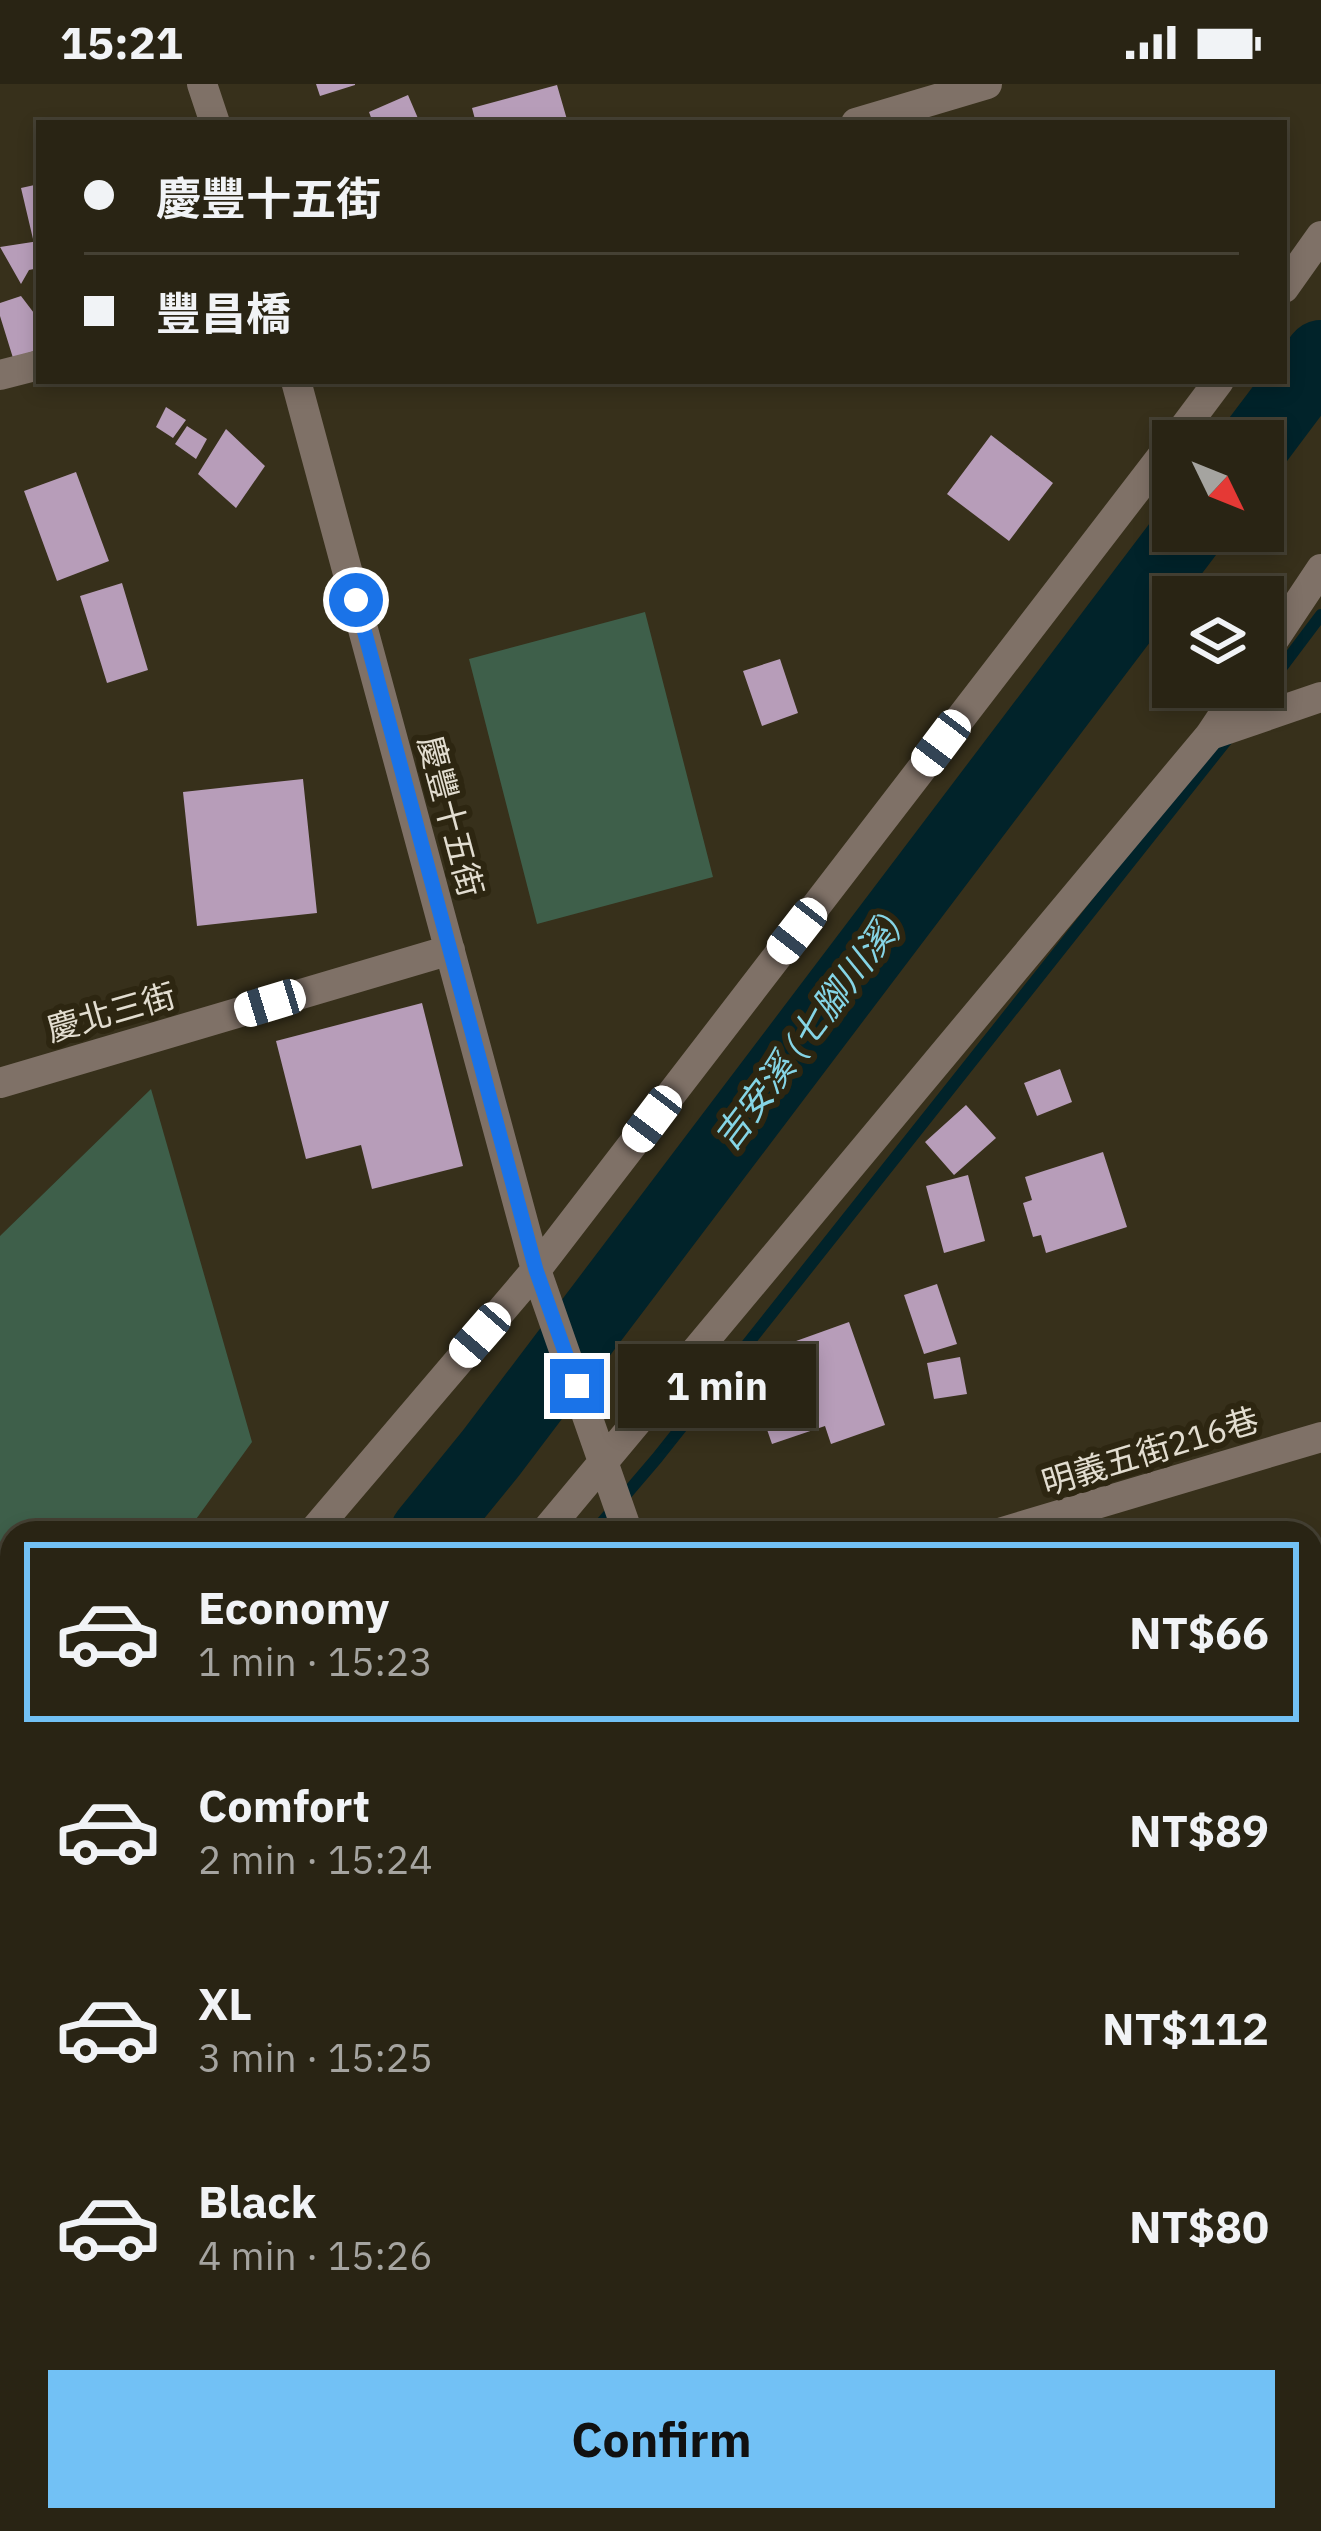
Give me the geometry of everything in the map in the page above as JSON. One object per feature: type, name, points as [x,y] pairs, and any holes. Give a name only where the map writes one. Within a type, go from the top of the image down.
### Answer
[{"type":"street","points":[[202,84],[214,120]]},
{"type":"street","points":[[866,120],[987,84]]},
{"type":"street","points":[[1287,284],[1321,236]]},
{"type":"street","points":[[0,375],[36,366]]},
{"type":"street","name":"慶豐十五街","points":[[297,384],[536,1270],[624,1521]]},
{"type":"street","points":[[1189,420],[1217,384]]},
{"type":"street","points":[[322,1521],[536,1270],[1152,468]]},
{"type":"street","points":[[1284,624],[1321,568]]},
{"type":"street","points":[[1210,735],[1321,698]]},
{"type":"street","points":[[554,1521],[1228,708]]},
{"type":"street","name":"慶北三街","points":[[0,1083],[450,950]]},
{"type":"street","name":"明義五街216巷","points":[[1039,1521],[1321,1437]]},
{"type":"green space","points":[[645,612],[713,877],[537,924],[469,659]]},
{"type":"green space","points":[[151,1089],[252,1442],[195,1521],[0,1521],[0,1236]]},
{"type":"building","points":[[316,84],[355,84],[355,85],[320,96]]},
{"type":"building","points":[[557,85],[567,120],[475,120],[472,108]]},
{"type":"building","points":[[408,95],[419,120],[372,120],[369,112]]},
{"type":"building","points":[[36,185],[36,238],[33,239],[21,188]]},
{"type":"building","points":[[36,241],[36,269],[29,270],[21,284],[0,247]]},
{"type":"building","points":[[21,296],[36,316],[36,350],[13,358],[0,303]]},
{"type":"building","points":[[166,407],[186,420],[173,438],[156,427]]},
{"type":"building","points":[[187,426],[207,439],[196,459],[175,444]]},
{"type":"building","points":[[226,429],[265,466],[236,508],[198,474]]},
{"type":"building","points":[[991,435],[1053,483],[1009,541],[947,494]]},
{"type":"building","points":[[76,472],[109,561],[57,581],[24,491]]},
{"type":"building","points":[[122,583],[148,670],[107,683],[80,596]]},
{"type":"building","points":[[780,659],[798,713],[762,726],[743,671]]},
{"type":"building","points":[[303,779],[317,913],[197,926],[183,792]]},
{"type":"building","points":[[422,1003],[463,1166],[372,1189],[361,1145],[306,1159],[276,1041]]},
{"type":"building","points":[[1060,1069],[1072,1102],[1037,1116],[1024,1083]]},
{"type":"building","points":[[966,1105],[996,1138],[954,1175],[925,1142]]},
{"type":"building","points":[[1103,1152],[1127,1227],[1046,1253],[1041,1235],[1033,1237],[1023,1203],[1032,1200],[1025,1177]]},
{"type":"building","points":[[968,1175],[985,1241],[944,1253],[926,1186]]},
{"type":"building","points":[[937,1284],[957,1344],[924,1354],[904,1295]]},
{"type":"building","points":[[849,1322],[885,1425],[831,1444],[825,1426],[772,1444],[743,1360]]},
{"type":"building","points":[[960,1357],[967,1394],[934,1399],[927,1363]]},
{"type":"waterway","name":"吉安溪 (七腳川溪)","points":[[1273,420],[1321,356]]},
{"type":"waterway","name":"吉安溪 (七腳川溪)","points":[[436,1521],[1173,552]]},
{"type":"waterway","points":[[1245,716],[1321,615]]},
{"type":"waterway","points":[[603,1521],[1229,737]]},
{"type":"route","points":[[356,600],[536,1270],[577,1386]]}]
